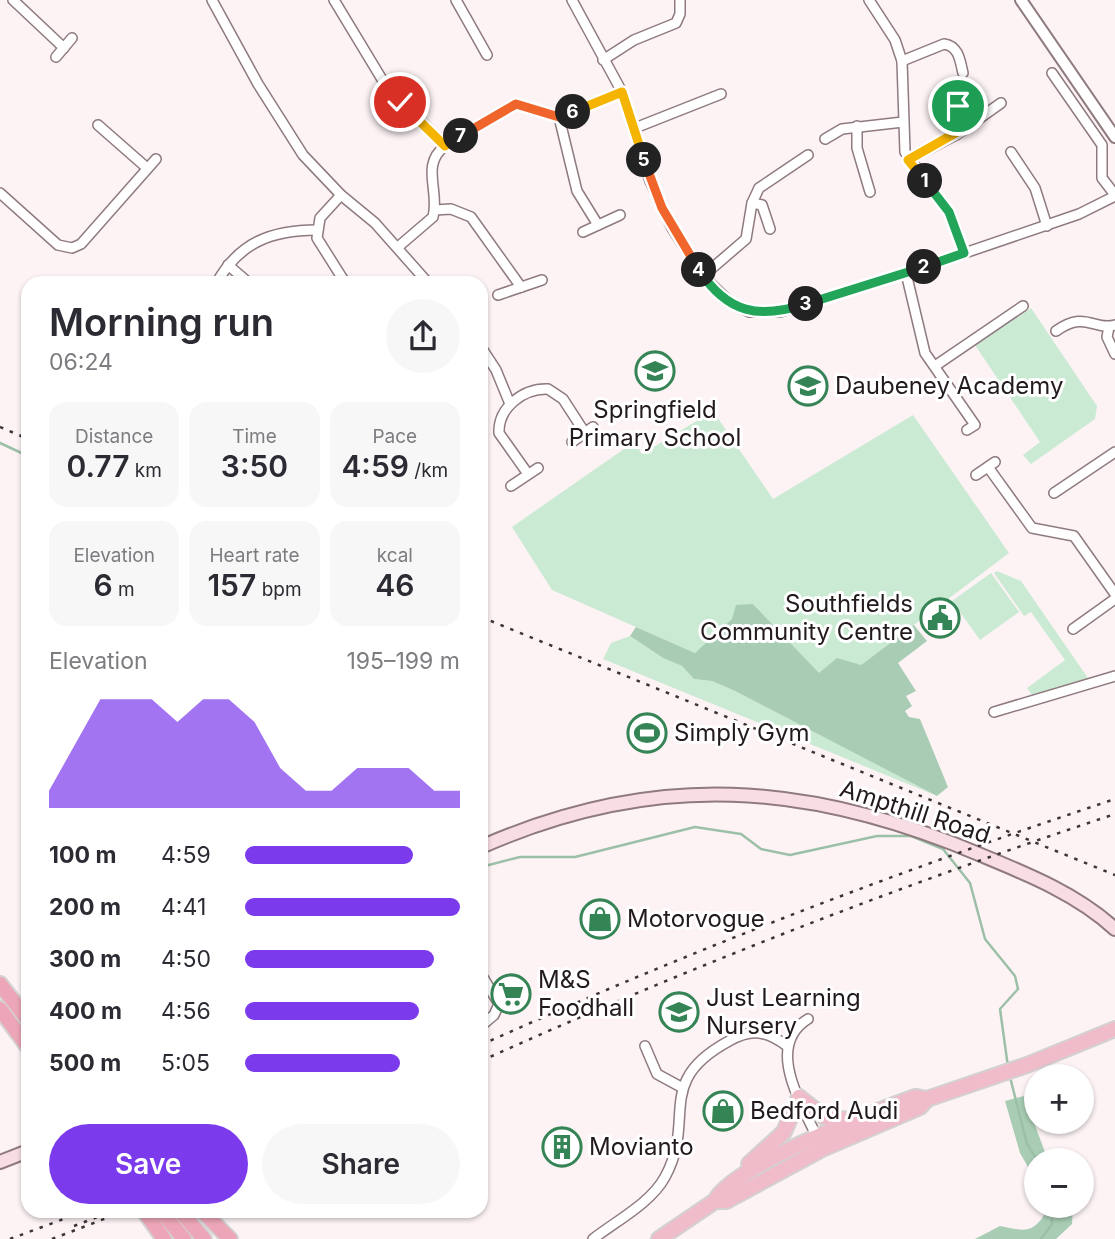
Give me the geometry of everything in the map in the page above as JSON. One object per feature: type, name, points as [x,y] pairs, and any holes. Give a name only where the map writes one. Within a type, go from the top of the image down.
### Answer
[{"type":"highway","points":[[0,984],[21,1010]]},
{"type":"highway","points":[[0,1009],[21,1038]]},
{"type":"highway","points":[[149,1218],[164,1239]]},
{"type":"highway","points":[[167,1218],[184,1239]]},
{"type":"highway","points":[[186,1218],[204,1239]]},
{"type":"highway","points":[[209,1218],[230,1239]]},
{"type":"main road","name":"Ampthill Road","points":[[488,844],[555,818],[630,801],[724,794],[798,800],[870,814],[956,844],[1060,891],[1115,929]]},
{"type":"main road","points":[[1084,1042],[1115,1021]]},
{"type":"main road","points":[[715,1201],[726,1201],[852,1121],[915,1097],[926,1099],[1027,1065],[1115,1029]]},
{"type":"main road","points":[[1084,1042],[1115,1037]]},
{"type":"main road","points":[[738,1179],[742,1170],[784,1132],[799,1097],[824,1118],[852,1121]]},
{"type":"main road","points":[[659,1239],[715,1201],[719,1192],[738,1179],[819,1142],[920,1107],[926,1099]]},
{"type":"main road","points":[[0,1162],[21,1154]]},
{"type":"street","points":[[13,0],[64,48]]},
{"type":"street","points":[[212,0],[258,83],[303,155],[341,195],[398,247],[422,276]]},
{"type":"street","points":[[334,0],[383,80],[400,102],[445,146]]},
{"type":"street","points":[[456,0],[487,55]]},
{"type":"street","points":[[572,0],[622,92],[662,208],[703,276],[731,303],[749,312],[779,312],[906,273],[1047,226],[1099,206],[1115,195],[1102,178],[1102,145],[1056,85],[1052,74]]},
{"type":"street","points":[[603,60],[634,40],[676,23],[680,14],[680,0]]},
{"type":"street","points":[[869,0],[895,40],[902,61],[903,147],[908,160],[949,212],[964,253]]},
{"type":"street","points":[[1021,0],[1111,123],[1115,137]]},
{"type":"street","points":[[56,57],[72,38]]},
{"type":"street","points":[[902,61],[931,48],[950,45],[957,52],[964,73]]},
{"type":"street","points":[[398,247],[428,222],[435,210],[431,166],[438,152],[445,146],[516,104],[559,117],[622,92]]},
{"type":"street","points":[[635,128],[721,93]]},
{"type":"street","points":[[908,160],[991,114],[1001,103]]},
{"type":"street","points":[[958,106],[973,123]]},
{"type":"street","points":[[559,117],[577,191],[598,225]]},
{"type":"street","points":[[825,139],[842,129],[903,122]]},
{"type":"street","points":[[98,125],[147,168]]},
{"type":"street","points":[[857,126],[857,148],[870,192]]},
{"type":"street","points":[[1011,152],[1035,188],[1047,226]]},
{"type":"street","points":[[703,276],[746,239],[752,203],[759,188],[808,155]]},
{"type":"street","points":[[0,193],[58,245],[72,248],[81,244],[156,159]]},
{"type":"street","points":[[341,195],[320,218],[317,230],[321,246],[341,276]]},
{"type":"street","points":[[752,203],[762,205],[770,229]]},
{"type":"street","points":[[435,210],[451,209],[471,217],[521,287]]},
{"type":"street","points":[[583,232],[620,215]]},
{"type":"street","points":[[221,276],[246,246],[268,234],[317,230]]},
{"type":"street","points":[[228,265],[241,276]]},
{"type":"street","points":[[906,273],[920,342],[975,425],[967,430]]},
{"type":"street","points":[[498,295],[542,280]]},
{"type":"street","points":[[935,366],[1023,306]]},
{"type":"street","points":[[1056,331],[1079,320],[1112,326],[1107,337],[1115,354]]},
{"type":"street","points":[[488,358],[510,404]]},
{"type":"street","points":[[527,474],[499,433],[502,414],[510,404],[531,392],[548,389],[563,399],[589,430],[572,442]]},
{"type":"street","points":[[1055,493],[1115,452]]},
{"type":"street","points":[[976,475],[992,465],[1027,523],[1042,532],[1074,536],[1115,597],[1073,629]]},
{"type":"street","points":[[512,486],[538,468]]},
{"type":"street","points":[[994,712],[1115,676]]},
{"type":"street","points":[[488,986],[499,1004],[488,1020]]},
{"type":"street","points":[[808,1019],[791,1033],[787,1060],[799,1097],[819,1142]]},
{"type":"street","points":[[593,1239],[651,1194],[664,1179],[676,1142],[681,1087],[696,1063],[737,1037],[764,1032],[787,1046]]},
{"type":"street","points":[[645,1046],[657,1074],[681,1087]]},
{"type":"green space","points":[[1031,308],[1097,406],[1095,419],[1031,464],[1023,455],[1040,442],[975,345]]},
{"type":"green space","points":[[713,411],[773,499],[913,415],[1009,553],[861,665],[819,674],[753,604],[695,653],[552,590],[512,527],[634,442],[642,454]]},
{"type":"green space","points":[[997,571],[1021,581],[1090,681],[1034,698],[1027,688],[1065,660],[1031,612],[1024,616],[994,573]]},
{"type":"green space","points":[[991,573],[1019,612],[980,640],[952,601]]},
{"type":"green space","points":[[753,604],[819,673],[837,658],[861,665],[914,625],[927,641],[898,663],[916,691],[906,696],[912,706],[905,711],[909,717],[920,719],[948,787],[937,796],[735,691],[712,681],[694,679],[682,666],[663,658],[630,636],[636,627],[695,653],[732,619],[736,605]]},
{"type":"green space","points":[[630,636],[663,658],[682,666],[694,679],[712,681],[735,691],[937,796],[603,659],[611,643]]},
{"type":"green space","points":[[1024,1096],[1024,1134],[1038,1134],[1044,1148],[1024,1148],[1024,1160],[1020,1153],[1005,1101]]},
{"type":"green space","points":[[1042,1218],[1072,1218],[1072,1224],[1056,1239],[975,1239],[1000,1226],[1025,1230]]},
{"type":"waterway","points":[[0,443],[21,453]]},
{"type":"waterway","points":[[488,865],[520,857],[575,857],[695,827],[741,834],[761,849],[790,855],[877,836],[911,836],[943,849],[970,883],[985,939],[1015,976],[1018,989],[1000,1009],[1008,1067]]},
{"type":"waterway","points":[[1010,1077],[1030,1148]]},
{"type":"waterway","points":[[1041,1239],[1052,1224],[1052,1218]]},
{"type":"railway","points":[[0,427],[21,436]]},
{"type":"railway","points":[[488,620],[1115,875]]},
{"type":"railway","points":[[488,1042],[637,977],[795,914],[1115,799]]},
{"type":"railway","points":[[488,1058],[637,993],[795,929],[1115,814]]},
{"type":"railway","points":[[10,1239],[66,1218]]},
{"type":"railway","points":[[74,1226],[95,1218]]},
{"type":"railway","points":[[52,1239],[107,1218]]},
{"type":"place","name":"Springfield Primary School","points":[[655,371]]},
{"type":"place","name":"Daubeney Academy","points":[[808,386]]},
{"type":"place","name":"Southfields Community Centre","points":[[940,618]]},
{"type":"place","name":"Simply Gym","points":[[647,733]]},
{"type":"place","name":"Motorvogue","points":[[600,919]]},
{"type":"place","name":"M&S Foodhall","points":[[511,994]]},
{"type":"place","name":"Just Learning Nursery","points":[[679,1012]]},
{"type":"place","name":"Bedford Audi","points":[[723,1111]]},
{"type":"place","name":"Movianto","points":[[562,1147]]},
{"type":"route","points":[[400,102],[445,146],[506,107],[527,105],[547,115],[559,117],[622,92],[650,181],[671,228],[703,276],[731,303],[749,312],[764,314],[779,312],[964,253],[949,212],[908,160],[973,123],[958,106]]}]
